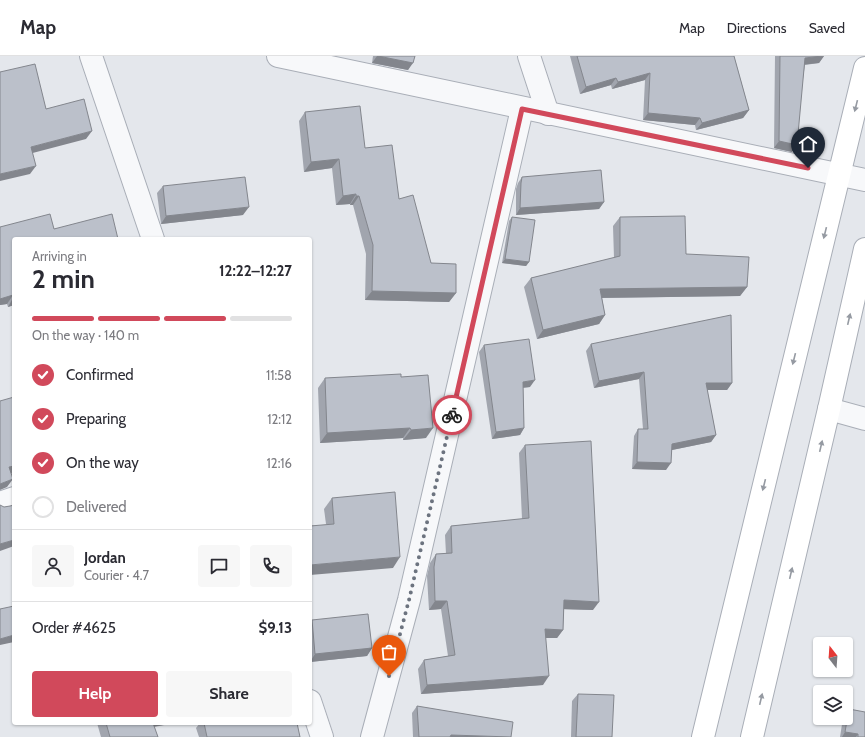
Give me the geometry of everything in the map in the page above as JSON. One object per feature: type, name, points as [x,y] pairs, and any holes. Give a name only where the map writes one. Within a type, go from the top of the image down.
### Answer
[{"type":"main road","points":[[703,737],[865,68]]},
{"type":"main road","points":[[752,737],[830,409],[865,249]]},
{"type":"street","points":[[91,56],[152,237]]},
{"type":"street","points":[[278,56],[522,109],[865,180]]},
{"type":"street","points":[[529,56],[548,114]]},
{"type":"street","points":[[372,737],[409,600],[522,109]]},
{"type":"street","points":[[830,409],[865,420]]},
{"type":"street","points":[[0,503],[12,499]]},
{"type":"street","points":[[312,707],[322,737]]},
{"type":"building","points":[[378,56],[415,56],[413,63]]},
{"type":"building","points":[[577,56],[734,56],[749,110],[702,123],[700,118],[648,113],[650,73],[618,82],[616,78],[586,87]]},
{"type":"building","points":[[780,56],[822,56],[805,58],[797,145],[779,141]]},
{"type":"building","points":[[35,64],[46,109],[84,99],[92,131],[31,147],[36,166],[0,174],[0,72]]},
{"type":"building","points":[[360,106],[365,148],[392,145],[399,199],[413,195],[431,263],[456,264],[456,293],[372,291],[373,245],[359,196],[356,196],[356,194],[343,196],[339,159],[311,162],[305,112]]},
{"type":"building","points":[[601,170],[604,202],[520,208],[522,177]]},
{"type":"building","points":[[245,177],[249,207],[166,216],[163,186]]},
{"type":"building","points":[[50,214],[54,229],[112,214],[118,237],[12,237],[12,295],[0,299],[0,227]]},
{"type":"building","points":[[685,216],[686,254],[749,257],[747,287],[600,289],[605,315],[543,330],[531,278],[620,256],[620,217]]},
{"type":"building","points":[[512,217],[535,220],[529,262],[505,259]]},
{"type":"building","points":[[731,315],[732,383],[706,383],[716,435],[672,444],[671,463],[637,462],[638,429],[648,429],[644,372],[599,381],[591,344]]},
{"type":"building","points":[[529,339],[535,380],[523,382],[524,428],[496,432],[484,345]]},
{"type":"building","points":[[401,374],[401,377],[428,375],[433,428],[327,433],[325,378]]},
{"type":"building","points":[[12,398],[12,466],[9,467],[12,479],[0,484],[0,401]]},
{"type":"building","points":[[591,441],[599,602],[564,600],[563,630],[545,629],[549,676],[427,685],[424,660],[455,655],[447,601],[435,601],[434,567],[436,554],[452,553],[451,526],[529,518],[525,445]]},
{"type":"building","points":[[395,492],[400,557],[312,565],[312,526],[334,524],[332,498]]},
{"type":"building","points":[[0,505],[4,507],[12,505],[12,541],[0,544]]},
{"type":"building","points":[[12,606],[12,636],[0,639],[0,609]]},
{"type":"building","points":[[368,614],[372,648],[315,654],[312,620]]},
{"type":"building","points":[[578,694],[614,695],[612,737],[576,737]]},
{"type":"building","points":[[417,706],[513,722],[511,737],[451,735],[450,737],[419,737]]},
{"type":"building","points":[[853,710],[865,712],[865,737],[858,737],[858,734],[845,732],[846,725],[853,725]]},
{"type":"building","points":[[107,725],[154,725],[158,737],[110,737]]},
{"type":"building","points":[[204,725],[297,725],[300,737],[207,737]]},
{"type":"way so far","points":[[389,676],[409,600],[452,415]]},
{"type":"route","points":[[452,415],[522,109],[808,168]]}]
